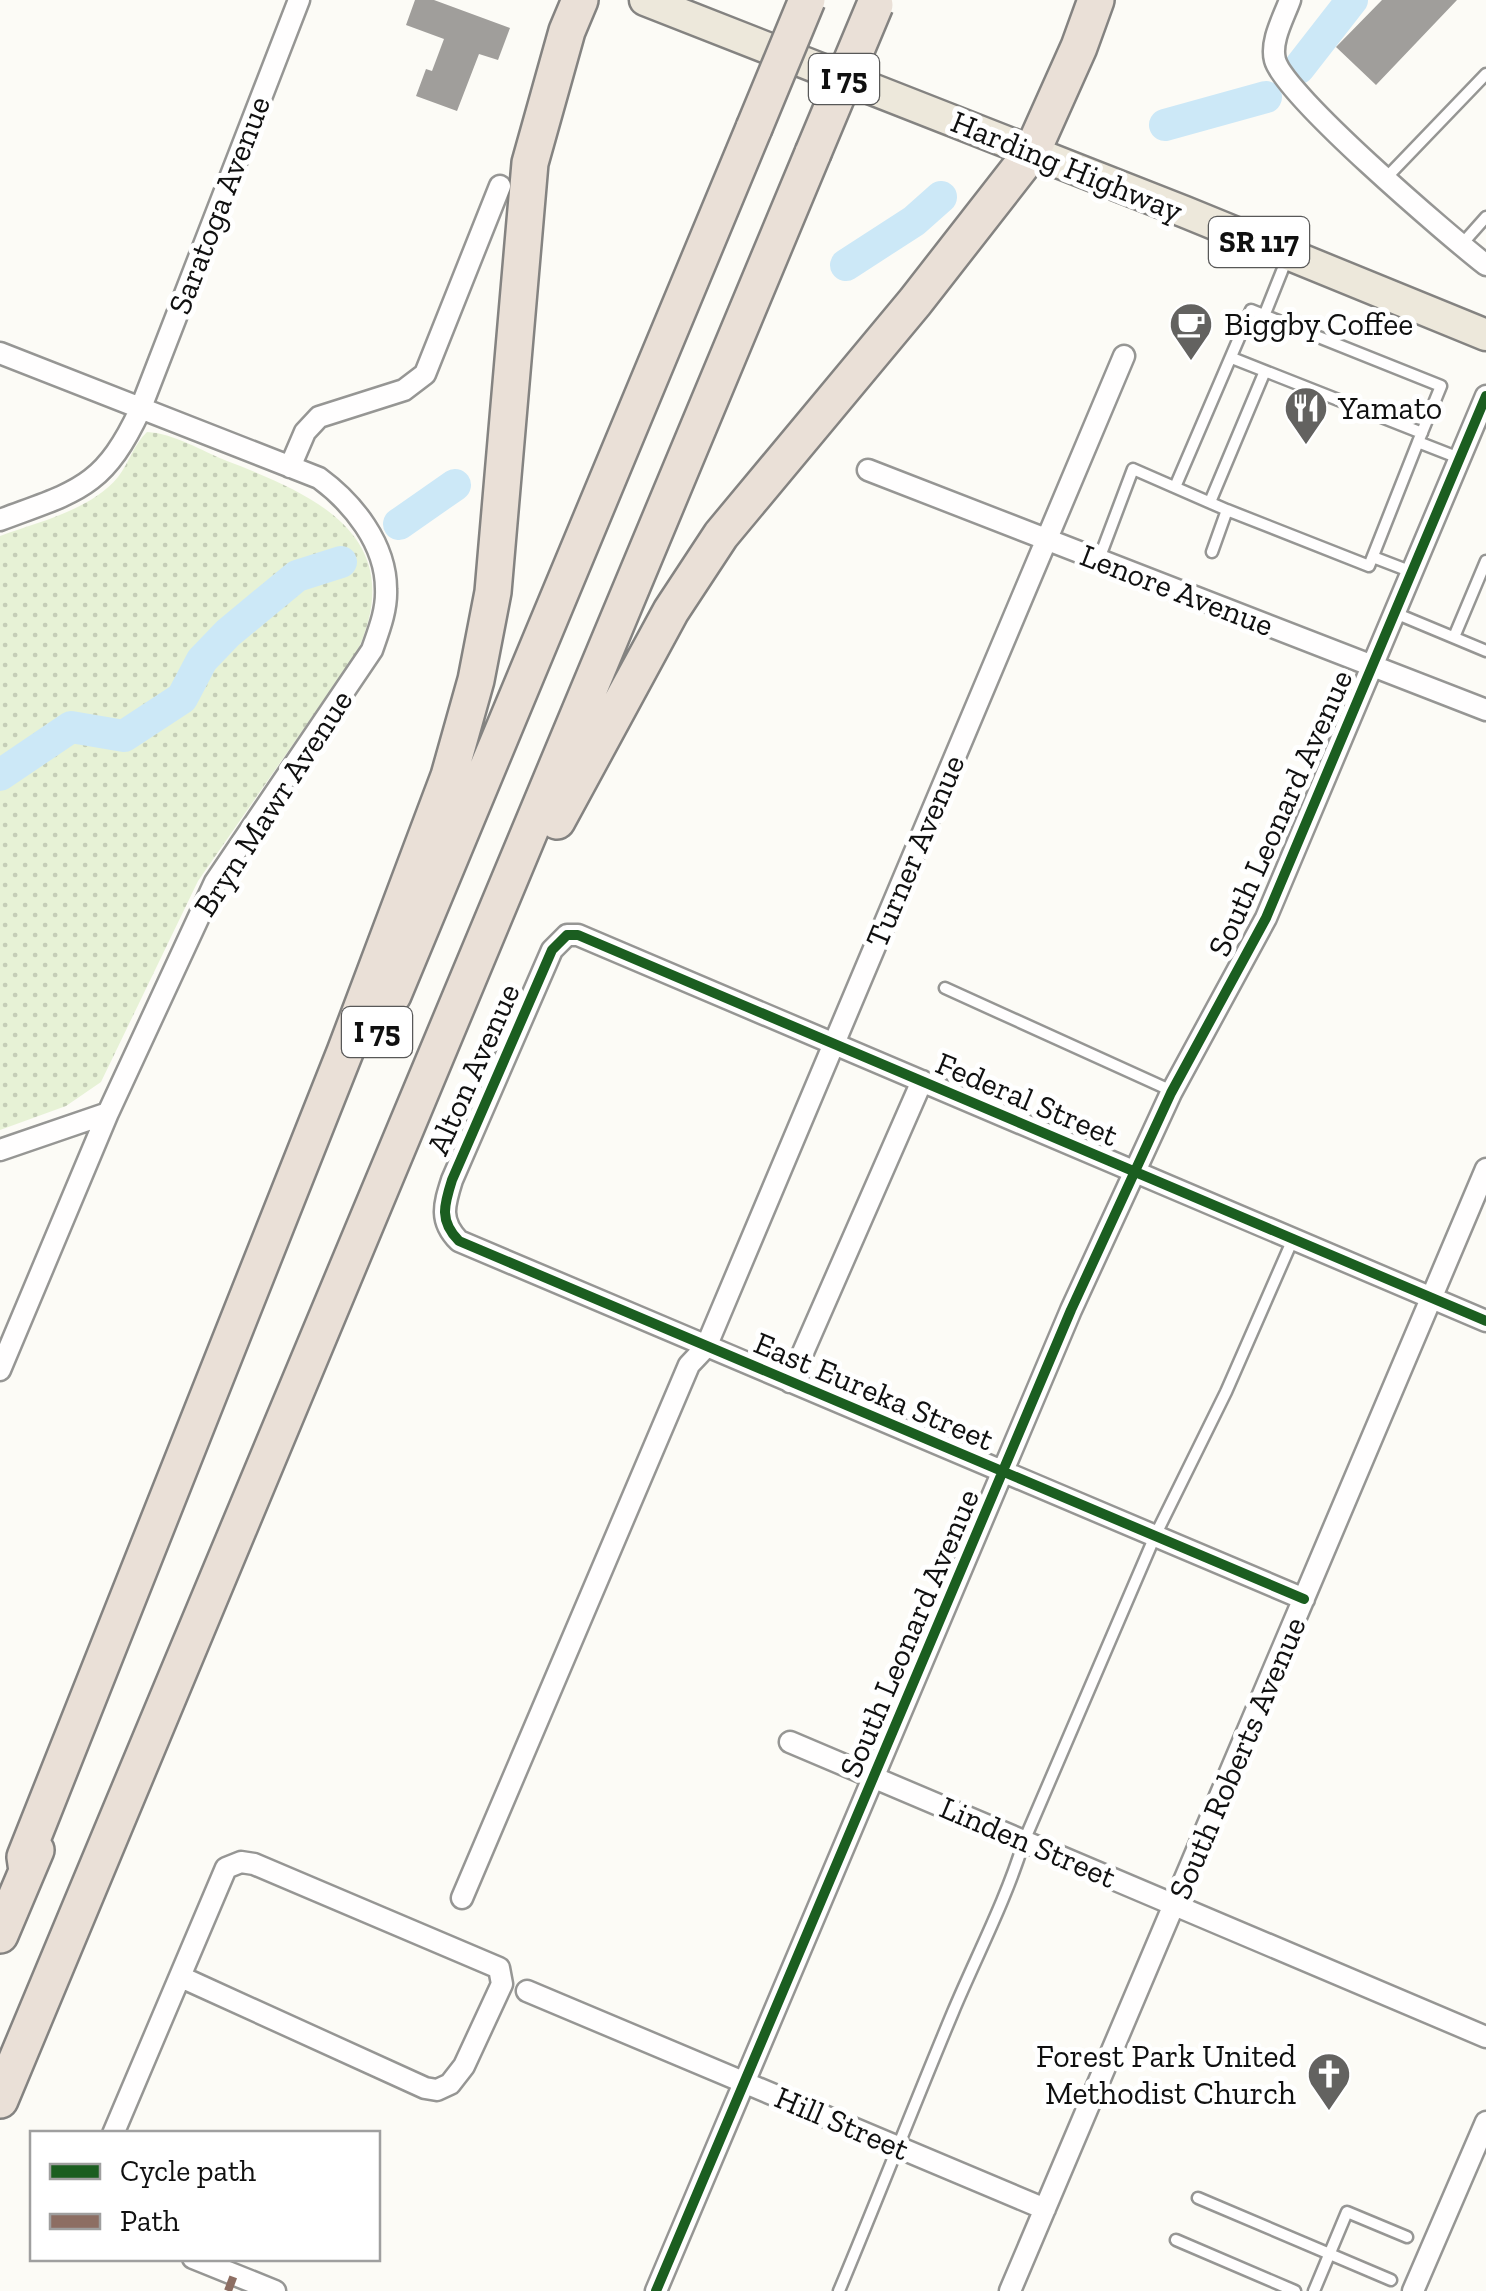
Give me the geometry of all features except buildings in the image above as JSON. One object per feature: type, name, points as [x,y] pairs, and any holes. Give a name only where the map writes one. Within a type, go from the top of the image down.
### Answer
[{"type":"highway","points":[[27,1871],[25,1857],[352,1034],[449,776],[476,680],[493,592],[530,163],[567,31],[580,0]]},
{"type":"highway","name":"I 75","points":[[0,1935],[807,0]]},
{"type":"highway","points":[[330,1310],[340,1304],[378,1234],[548,838],[671,611],[721,535],[915,302],[1032,152],[1096,0]]},
{"type":"highway","name":"I 75","points":[[0,2100],[876,2]]},
{"type":"main road","name":"Harding Highway","points":[[645,0],[1289,254],[1486,336]]},
{"type":"street","name":"Saratoga Avenue","points":[[0,520],[65,496],[101,474],[122,450],[299,0]]},
{"type":"street","points":[[1290,0],[1274,46],[1280,72],[1386,178],[1486,265]]},
{"type":"street","points":[[290,467],[304,432],[319,417],[404,390],[425,374],[500,186]]},
{"type":"street","name":"Bryn Mawr Avenue","points":[[0,353],[320,478],[343,496],[364,523],[380,556],[387,588],[382,620],[362,665],[214,882],[108,1113],[0,1370]]},
{"type":"street","name":"Turner Avenue","points":[[462,1898],[688,1365],[706,1347],[1124,356]]},
{"type":"street","name":"South Leonard Avenue","points":[[656,2291],[1072,1310],[1172,1091],[1266,918],[1486,396]]},
{"type":"street","name":"Lenore Avenue","points":[[868,470],[1486,710]]},
{"type":"street","name":"Federal Street","points":[[552,950],[567,935],[578,935],[1486,1321]]},
{"type":"street","name":"Alton Avenue","points":[[480,1252],[450,1232],[444,1222],[445,1201],[552,950]]},
{"type":"street","points":[[790,1382],[922,1081]]},
{"type":"street","points":[[0,1150],[108,1113]]},
{"type":"street","name":"South Roberts Avenue","points":[[1010,2291],[1486,1169]]},
{"type":"street","name":"East Eureka Street","points":[[480,1252],[1304,1599]]},
{"type":"street","name":"Linden Street","points":[[790,1742],[1486,2037]]},
{"type":"street","points":[[113,2131],[226,1868],[240,1862],[254,1864],[499,1968],[502,1984],[464,2066],[450,2084],[437,2090],[180,1977]]},
{"type":"street","name":"Hill Street","points":[[527,1991],[1045,2209]]},
{"type":"street","points":[[1413,2291],[1486,2122]]},
{"type":"street","points":[[201,2261],[274,2291]]},
{"type":"lane","points":[[1386,178],[1486,74]]},
{"type":"lane","points":[[1461,245],[1486,217]]},
{"type":"lane","points":[[1264,316],[1289,254]]},
{"type":"lane","points":[[1099,560],[1133,469],[1228,510],[1369,566],[1441,386],[1251,310],[1175,487]]},
{"type":"lane","points":[[1232,358],[1420,437],[1460,458]]},
{"type":"lane","points":[[1210,502],[1265,371]]},
{"type":"lane","points":[[1212,552],[1228,510]]},
{"type":"lane","points":[[1373,557],[1412,572]]},
{"type":"lane","points":[[1454,637],[1486,561]]},
{"type":"lane","points":[[1395,612],[1486,650]]},
{"type":"lane","points":[[945,988],[1172,1091]]},
{"type":"lane","points":[[839,2291],[1008,1888],[1024,1841],[1156,1536],[1226,1392],[1293,1239]]},
{"type":"lane","points":[[1198,2198],[1391,2280]]},
{"type":"lane","points":[[1314,2291],[1347,2212],[1407,2237]]},
{"type":"lane","points":[[1176,2240],[1296,2291]]},
{"type":"green space","points":[[147,432],[187,443],[292,489],[321,506],[345,526],[363,550],[372,578],[370,612],[357,652],[198,881],[101,1082],[66,1106],[0,1130],[0,536],[63,514],[94,498],[118,477]]},
{"type":"waterway","points":[[1299,68],[1352,0]]},
{"type":"waterway","points":[[1165,125],[1266,97]]},
{"type":"waterway","points":[[846,265],[914,221],[941,197]]},
{"type":"waterway","points":[[399,524],[455,485]]},
{"type":"waterway","points":[[0,775],[71,727],[124,736],[182,698],[202,660],[228,633],[297,576],[341,562]]},
{"type":"marked path","points":[[228,2291],[234,2275]]},
{"type":"cycle path","points":[[656,2291],[1071,1310],[1171,1093],[1266,918],[1486,396]]},
{"type":"cycle path","points":[[1304,1599],[459,1241],[448,1227],[445,1212],[452,1180],[552,950],[567,935],[578,935],[1486,1321]]},
{"type":"place","name":"Biggby Coffee","points":[[1191,362]]},
{"type":"place","name":"Yamato","points":[[1306,446]]},
{"type":"place","name":"Forest Park United Methodist Church","points":[[1329,2112]]}]
